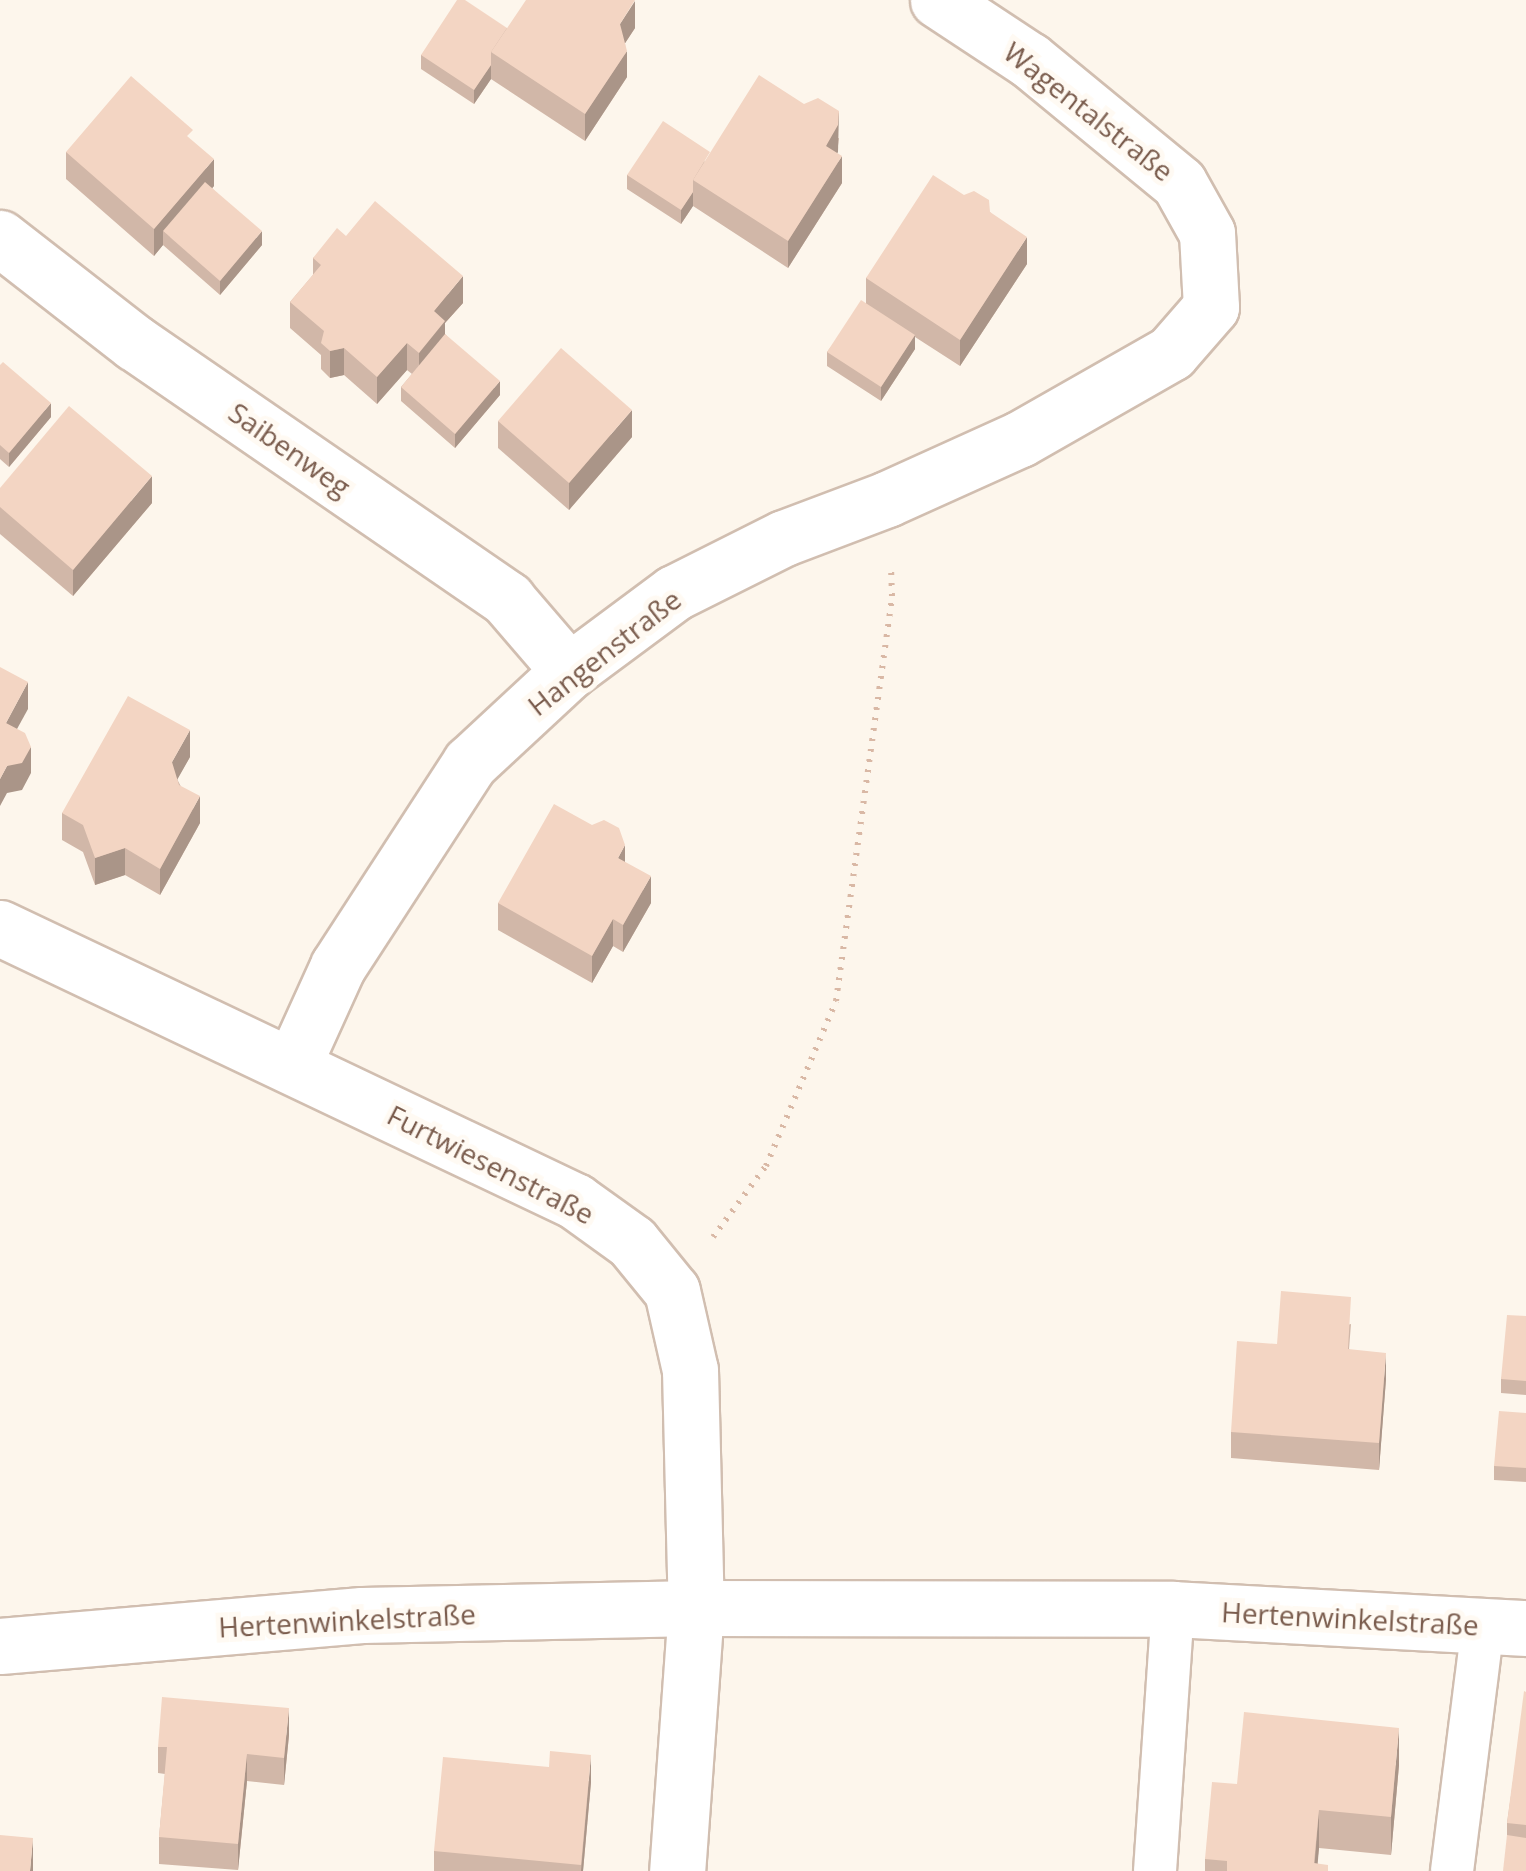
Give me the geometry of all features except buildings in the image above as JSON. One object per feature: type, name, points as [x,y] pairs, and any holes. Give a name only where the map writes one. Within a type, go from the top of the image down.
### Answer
[{"type":"street","name":"Wagentalstraße","points":[[938,0],[1029,60],[1179,183],[1207,233],[1212,306],[1171,352]]},
{"type":"street","name":"Saibenweg","points":[[0,238],[135,342],[507,599],[570,670]]},
{"type":"street","name":"Hangenstraße","points":[[293,1065],[338,966],[470,763],[570,670],[674,592],[784,538],[888,499],[1020,439],[1171,352]]},
{"type":"street","name":"Furtwiesenstraße","points":[[0,928],[575,1201],[632,1242],[672,1291],[690,1370],[696,1608]]},
{"type":"street","name":"Hertenwinkelstraße","points":[[0,1646],[362,1615],[696,1608],[1173,1609],[1504,1626]]},
{"type":"street","points":[[677,1871],[696,1608]]},
{"type":"lane","points":[[1155,1871],[1173,1609]]},
{"type":"lane","points":[[1452,1871],[1504,1626]]},
{"type":"path","points":[[672,1291],[766,1166],[836,1001],[892,596],[888,499]]}]
